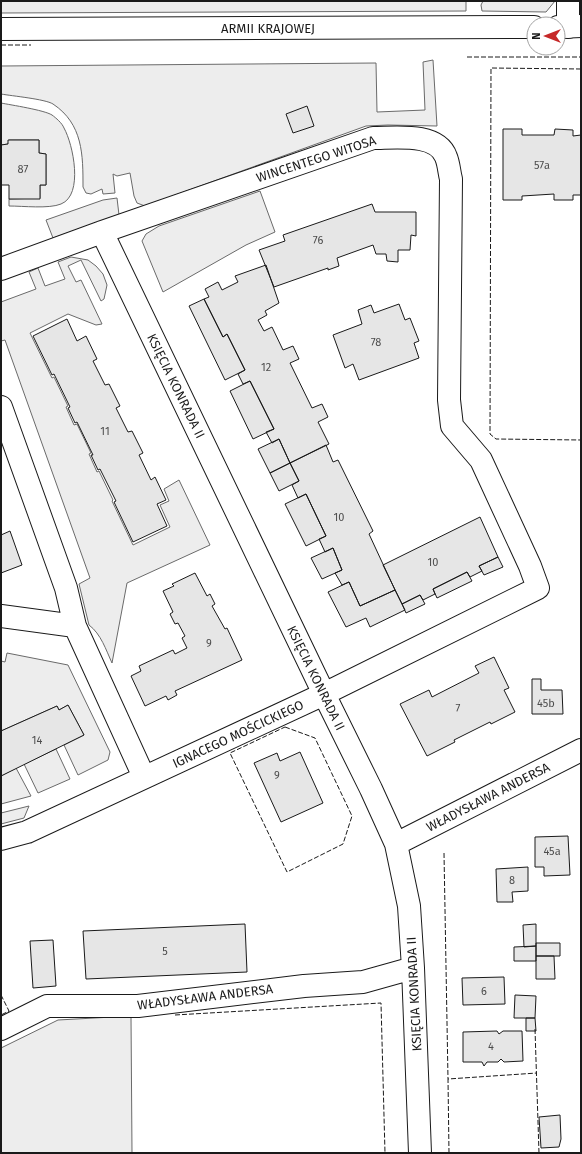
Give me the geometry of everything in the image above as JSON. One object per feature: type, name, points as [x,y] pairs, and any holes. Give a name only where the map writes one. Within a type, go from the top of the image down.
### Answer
[{"type":"street","points":[[568,1],[569,26]]},
{"type":"street","name":"ARMII KRAJOWEJ","points":[[1,29],[526,27]]},
{"type":"street","name":"WINCENTEGO WITOSA","points":[[1,270],[102,232],[373,138],[416,138],[436,143],[446,156],[451,179],[449,400],[452,426],[481,460],[521,546]]},
{"type":"street","name":"KSIĘCIA KONRADA II","points":[[102,232],[371,789],[396,844],[409,906],[413,968],[420,1153]]},
{"type":"street","points":[[1,407],[66,588],[75,626],[144,777]]},
{"type":"street","name":"IGNACEGO MOŚCICKIEGO","points":[[1,839],[27,832],[324,694],[538,588],[521,546]]},
{"type":"street","points":[[1,616],[75,626]]},
{"type":"street","name":"WŁADYSŁAWA ANDERSA","points":[[396,844],[581,750]]},
{"type":"street","name":"WŁADYSŁAWA ANDERSA","points":[[1,1029],[47,1006],[138,1006],[304,986],[363,982],[413,968]]},
{"type":"shaded area","points":[[1,1],[466,1],[466,11],[1,13]]},
{"type":"shaded area","points":[[483,1],[555,1],[546,12],[482,11],[481,5]]},
{"type":"shaded area","points":[[433,60],[437,126],[366,126],[145,206],[137,203],[134,196],[130,173],[117,176],[113,174],[115,193],[103,194],[102,189],[91,194],[86,193],[83,187],[83,163],[79,141],[76,131],[63,112],[49,102],[1,94],[1,66],[376,63],[377,112],[425,110],[423,62]]},
{"type":"shaded area","points":[[1,103],[48,113],[63,126],[71,145],[74,180],[72,191],[68,199],[61,204],[43,207],[9,206],[9,199],[40,198],[40,185],[46,185],[46,154],[39,153],[39,140],[9,140],[8,144],[1,145]]},
{"type":"shaded area","points":[[260,191],[275,232],[246,245],[163,292],[142,241],[146,234],[159,226]]},
{"type":"shaded area","points":[[117,198],[119,215],[53,238],[46,220],[103,200]]},
{"type":"shaded area","points":[[71,257],[88,260],[103,274],[107,285],[104,299],[101,301],[81,260],[68,266],[76,282],[81,280],[102,324],[96,325],[68,314],[30,333],[52,378],[54,377],[68,406],[66,407],[74,425],[77,424],[91,453],[89,454],[97,472],[99,471],[133,545],[170,527],[160,505],[169,501],[164,489],[179,480],[210,545],[127,583],[112,663],[97,633],[89,625],[79,584],[90,578],[5,340],[1,341],[1,302],[36,289],[29,272],[38,268],[45,286],[65,279],[58,262]]},
{"type":"shaded area","points":[[7,653],[68,665],[110,752],[108,760],[78,775],[64,745],[84,735],[68,705],[59,710],[57,706],[1,731],[1,661],[5,662]]},
{"type":"shaded area","points":[[56,749],[70,779],[38,793],[24,764]]},
{"type":"shaded area","points":[[16,768],[31,796],[1,804],[1,776]]},
{"type":"shaded area","points":[[29,806],[24,818],[1,824],[1,813]]},
{"type":"shaded area","points":[[131,1016],[132,1153],[1,1153],[1,1048],[58,1020]]},
{"type":"building","points":[[307,106],[314,126],[293,133],[286,114]]},
{"type":"building","points":[[503,129],[522,129],[522,135],[554,135],[555,129],[573,130],[573,136],[581,135],[581,195],[573,195],[573,200],[554,200],[554,194],[522,196],[522,200],[503,200]]},
{"type":"building","points":[[8,140],[39,140],[39,153],[46,154],[46,185],[40,185],[40,199],[9,199],[9,185],[1,185],[1,145],[8,144]]},
{"type":"building","points":[[372,204],[375,212],[416,212],[416,236],[411,235],[410,250],[398,250],[398,262],[387,261],[386,254],[376,254],[373,245],[337,258],[339,266],[328,270],[328,268],[274,287],[259,250],[285,241],[283,235]]},
{"type":"building","points":[[266,265],[279,303],[265,311],[267,315],[258,320],[264,331],[272,327],[283,350],[293,346],[299,359],[290,363],[312,408],[322,404],[328,417],[318,422],[329,444],[290,463],[279,439],[272,443],[266,432],[274,429],[250,381],[243,384],[238,374],[245,370],[227,334],[223,337],[204,299],[209,297],[205,289],[218,282],[222,290],[238,282],[235,276]]},
{"type":"building","points":[[204,299],[223,337],[227,334],[245,370],[225,380],[189,306]]},
{"type":"building","points":[[399,304],[405,320],[410,318],[419,341],[414,343],[419,358],[359,380],[353,364],[345,368],[333,335],[362,324],[358,310],[371,305],[374,313]]},
{"type":"building","points":[[67,319],[77,341],[86,336],[97,359],[93,361],[105,385],[109,384],[120,406],[116,408],[128,432],[132,431],[143,453],[139,455],[151,480],[155,477],[166,500],[157,504],[167,526],[133,542],[114,502],[116,501],[100,469],[98,470],[91,455],[93,455],[77,422],[75,423],[68,408],[70,407],[54,374],[52,375],[33,336]]},
{"type":"building","points":[[250,381],[274,429],[253,439],[230,391]]},
{"type":"building","points":[[279,439],[290,463],[270,473],[258,449]]},
{"type":"building","points":[[326,445],[333,462],[338,460],[373,531],[369,534],[395,590],[360,606],[349,582],[342,585],[335,573],[342,570],[333,548],[325,552],[319,539],[326,536],[306,494],[298,498],[292,485],[299,481],[290,463]]},
{"type":"building","points":[[290,463],[299,481],[279,491],[270,473]]},
{"type":"building","points":[[306,494],[326,536],[306,546],[285,504]]},
{"type":"building","points":[[480,517],[498,557],[479,566],[482,571],[470,577],[467,572],[433,589],[435,594],[423,600],[420,595],[402,604],[383,565]]},
{"type":"building","points":[[10,531],[22,565],[1,573],[1,535]]},
{"type":"building","points":[[333,548],[342,570],[322,579],[311,558]]},
{"type":"building","points":[[498,557],[503,567],[484,575],[479,566]]},
{"type":"building","points":[[467,572],[472,581],[437,598],[433,589]]},
{"type":"building","points":[[195,573],[207,596],[210,594],[215,604],[212,606],[225,629],[227,628],[242,660],[175,691],[177,695],[168,700],[166,696],[145,706],[131,676],[141,671],[139,666],[173,650],[175,654],[187,648],[182,638],[185,636],[178,623],[175,624],[170,614],[173,612],[163,591],[174,586],[172,584]]},
{"type":"building","points":[[349,582],[360,606],[395,590],[405,610],[370,627],[366,618],[346,627],[328,592]]},
{"type":"building","points":[[420,595],[425,604],[406,613],[402,604]]},
{"type":"building","points":[[494,657],[509,688],[504,690],[515,712],[491,724],[490,722],[454,740],[455,742],[427,756],[400,704],[429,690],[432,697],[479,673],[475,666]]},
{"type":"building","points":[[532,679],[541,679],[541,690],[562,690],[563,714],[532,714]]},
{"type":"building","points":[[68,705],[84,735],[1,776],[1,731],[57,706],[59,710]]},
{"type":"building","points":[[300,752],[323,803],[281,822],[254,763],[277,753],[280,761]]},
{"type":"building","points":[[568,836],[570,875],[544,876],[544,867],[535,867],[535,837]]},
{"type":"building","points":[[528,867],[528,891],[512,892],[513,902],[497,902],[496,869]]},
{"type":"building","points":[[245,924],[247,972],[86,979],[83,931]]},
{"type":"building","points":[[536,924],[536,946],[524,947],[523,925]]},
{"type":"building","points":[[53,940],[56,986],[33,988],[30,941]]},
{"type":"building","points":[[536,943],[560,943],[560,956],[536,956]]},
{"type":"building","points":[[536,946],[536,961],[514,961],[514,947]]},
{"type":"building","points":[[536,956],[554,956],[555,979],[536,979]]},
{"type":"building","points":[[504,977],[505,1004],[463,1005],[462,978]]},
{"type":"building","points":[[515,995],[536,996],[535,1018],[514,1018]]},
{"type":"building","points":[[526,1018],[535,1018],[536,1031],[526,1031]]},
{"type":"building","points":[[497,1031],[499,1034],[503,1031],[522,1031],[523,1061],[504,1062],[501,1059],[498,1062],[487,1062],[484,1066],[482,1062],[463,1062],[463,1032]]},
{"type":"building","points":[[560,1115],[561,1139],[559,1147],[541,1148],[539,1117]]},
{"type":"fence","points":[[1,45],[31,45]]},
{"type":"fence","points":[[467,57],[581,57]]},
{"type":"fence","points":[[581,69],[491,68],[490,434],[496,439],[581,440]]},
{"type":"fence","points":[[285,727],[315,738],[352,816],[343,844],[287,872],[230,753],[285,727]]},
{"type":"fence","points":[[444,853],[448,1079]]},
{"type":"fence","points":[[1,995],[9,1011],[1,1015]]},
{"type":"fence","points":[[175,1015],[381,1003],[385,1153]]},
{"type":"fence","points":[[535,1029],[539,1153]]},
{"type":"fence","points":[[449,1153],[448,1079],[537,1073]]}]
